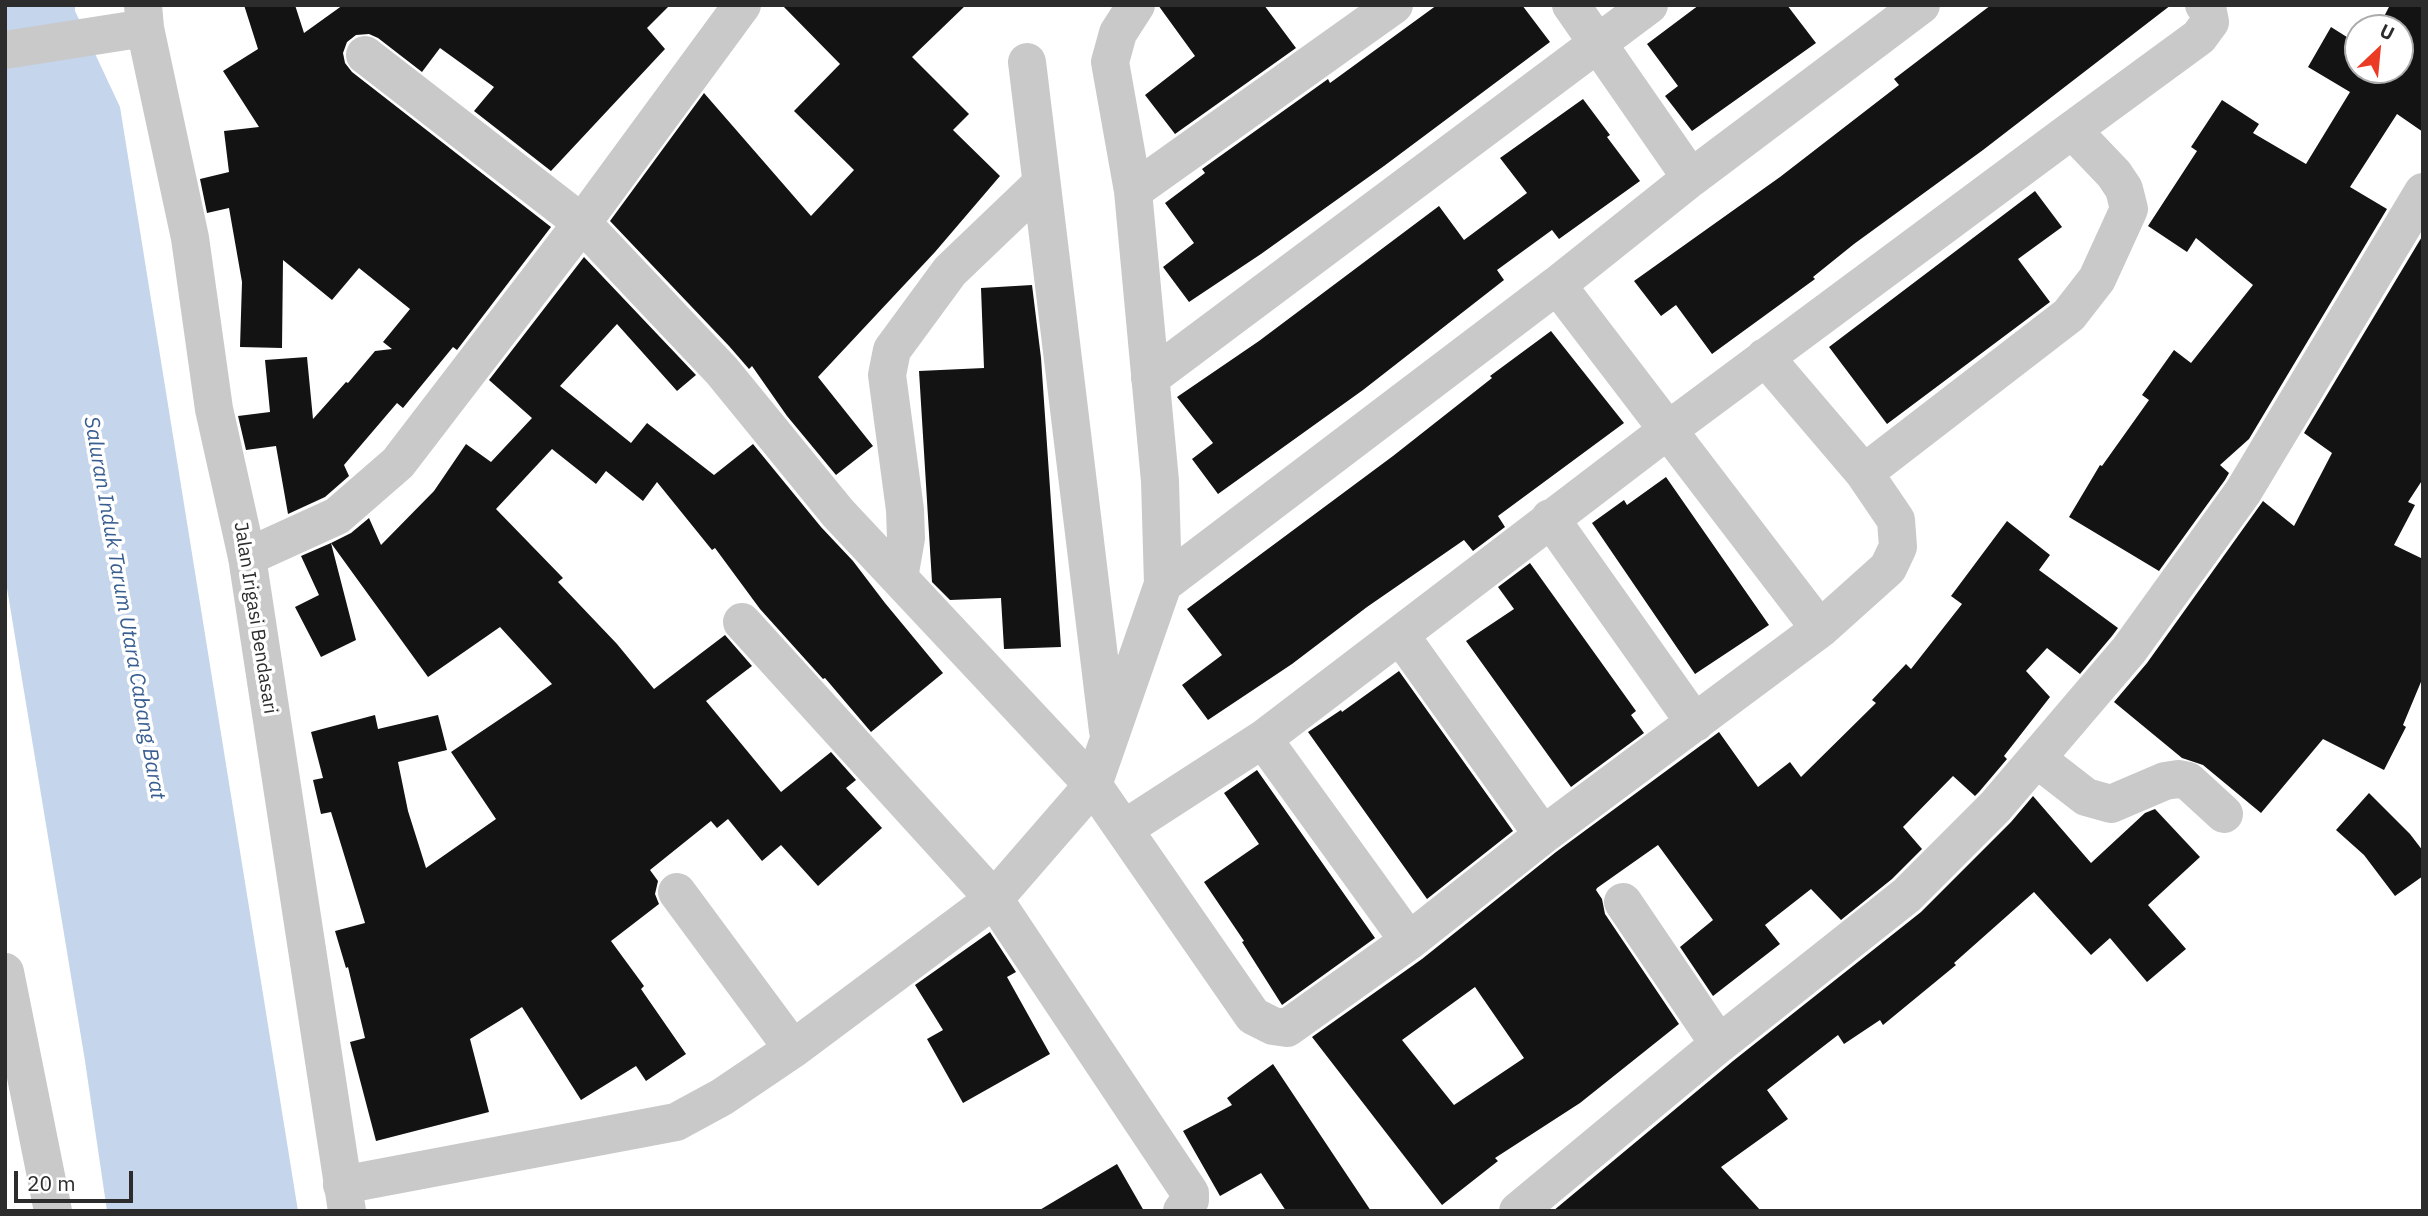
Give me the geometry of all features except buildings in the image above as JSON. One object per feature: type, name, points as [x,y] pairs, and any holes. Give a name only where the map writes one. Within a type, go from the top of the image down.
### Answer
[{"type":"street","points":[[247,557],[337,516],[398,464],[582,223],[742,5]]},
{"type":"street","points":[[345,1198],[676,1122],[722,1097],[793,1049],[994,899],[1093,785],[1163,584],[1160,481],[1133,191],[1111,62],[1118,33],[1136,5]]},
{"type":"street","points":[[1133,191],[1394,5]]},
{"type":"street","points":[[1571,5],[1691,178]]},
{"type":"street","points":[[1150,378],[1649,5]]},
{"type":"street","points":[[1163,584],[1557,285],[1691,178],[1921,5]]},
{"type":"street","points":[[1124,829],[1263,739],[1765,357],[2199,37],[2210,22],[2207,7],[2204,5]]},
{"type":"street","points":[[5,50],[98,34],[144,16]]},
{"type":"street","name":"Jalan Irigasi Bendasari","points":[[144,16],[190,238],[214,409],[247,557],[345,1198]]},
{"type":"street","points":[[365,55],[582,223],[722,371],[799,468],[1093,785],[1253,1016],[1273,1026],[1287,1028],[1409,941],[1543,835],[1820,629],[1888,568],[1898,547],[1896,520],[1864,473],[1765,357]]},
{"type":"street","points":[[1027,62],[1109,740]]},
{"type":"street","points":[[1864,473],[2069,315],[2097,279],[2129,209],[2124,189],[2114,174],[2072,130]]},
{"type":"street","points":[[899,578],[906,538],[905,510],[887,376],[892,350],[950,271],[1041,184]]},
{"type":"street","points":[[1518,1211],[1719,1044],[1907,895],[1995,807],[2129,650],[2243,492],[2423,192]]},
{"type":"street","points":[[1557,285],[1820,629]]},
{"type":"street","points":[[1550,519],[1696,723]]},
{"type":"street","points":[[742,622],[994,899],[1190,1193],[1190,1200],[1182,1211]]},
{"type":"street","points":[[1400,635],[1543,835]]},
{"type":"street","points":[[1263,739],[1409,941]]},
{"type":"street","points":[[2037,759],[2086,797],[2111,804],[2165,781],[2178,779],[2189,781],[2224,814]]},
{"type":"street","points":[[677,892],[793,1049]]},
{"type":"street","points":[[1623,902],[1719,1044]]},
{"type":"street","points":[[5,972],[52,1211]]},
{"type":"water","name":"Saluran Induk Tarum Utara Cabang Barat","points":[[5,5],[75,5],[75,11],[120,107],[298,1211],[107,1211],[5,576]]}]
